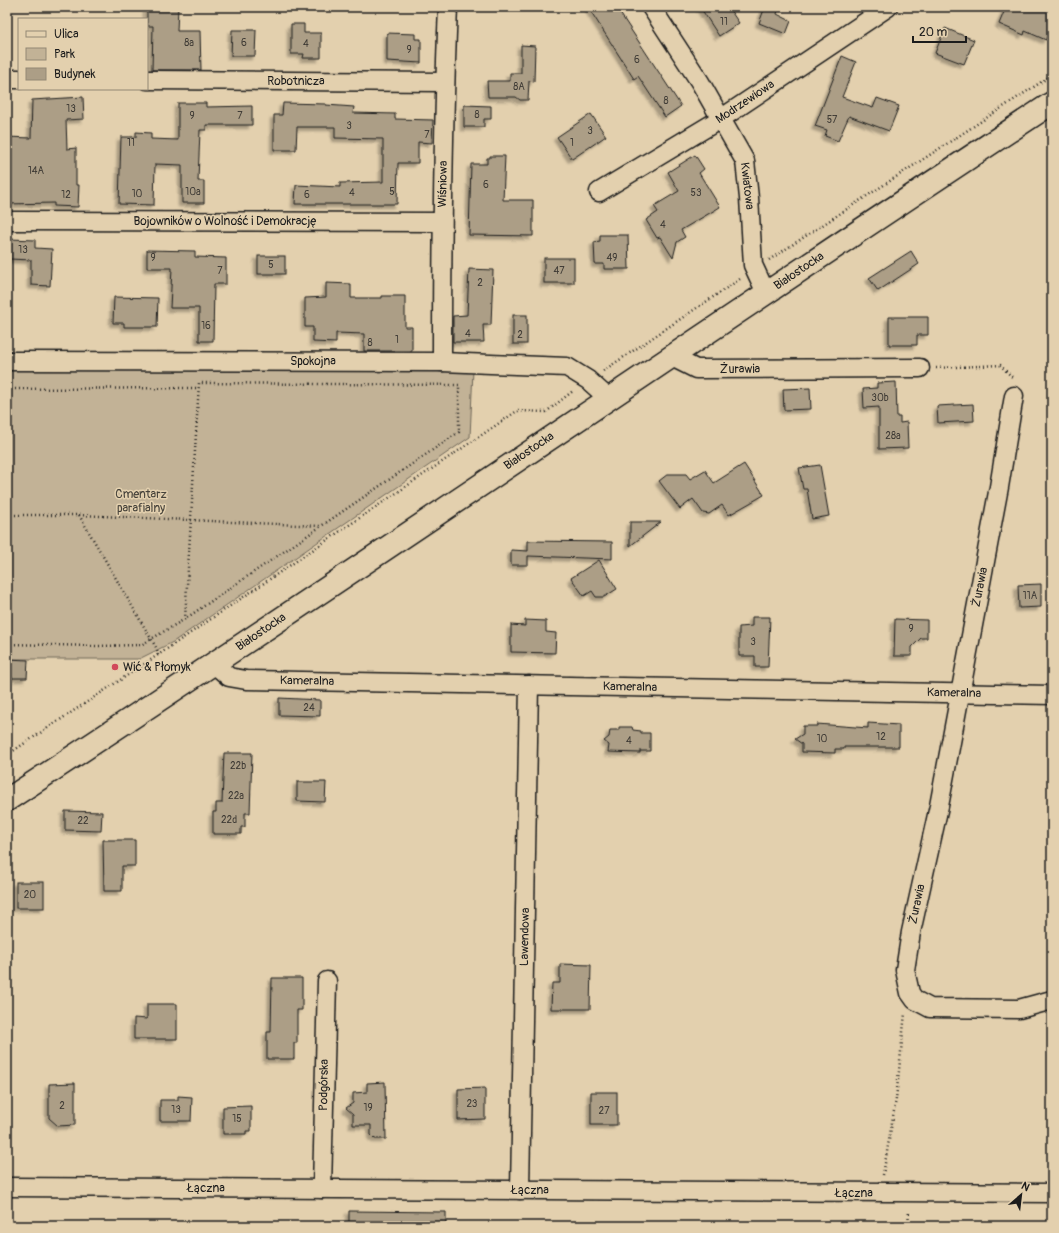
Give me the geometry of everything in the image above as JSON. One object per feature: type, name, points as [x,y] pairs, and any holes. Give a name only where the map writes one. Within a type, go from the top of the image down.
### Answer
[{"type":"street","name":"Wiśniowa","points":[[442,362],[442,222],[448,7]]},
{"type":"street","name":"Kwiatowa","points":[[651,7],[722,118],[745,161],[749,198],[752,265],[766,292]]},
{"type":"street","name":"Modrzewiowa","points":[[599,192],[722,118],[888,7]]},
{"type":"street","points":[[7,79],[18,79]]},
{"type":"street","name":"Robotnicza","points":[[148,80],[445,82]]},
{"type":"street","name":"Białostocka","points":[[7,800],[214,664],[608,398],[672,357],[766,292],[1052,103]]},
{"type":"street","name":"Bojowników o Wolność i Demokrację","points":[[7,221],[442,222]]},
{"type":"street","name":"Żurawia","points":[[672,357],[696,369],[920,368]]},
{"type":"street","name":"Spokojna","points":[[7,361],[442,362],[567,367],[588,380],[608,398]]},
{"type":"street","name":"Żurawia","points":[[910,993],[905,970],[911,932],[939,806],[959,693],[999,487],[1014,396]]},
{"type":"street","name":"Kameralna","points":[[214,664],[229,677],[246,680],[1052,695]]},
{"type":"street","name":"Lawendowa","points":[[520,1190],[529,685]]},
{"type":"street","name":"Podgórska","points":[[322,1189],[327,981]]},
{"type":"street","points":[[910,993],[915,1000],[930,1008],[1019,1009],[1052,1000]]},
{"type":"street","name":"Łączna","points":[[7,1187],[1052,1193]]},
{"type":"path","points":[[7,755],[158,655],[517,411],[546,412],[588,380],[612,366],[755,269],[1052,75]]},
{"type":"path","points":[[920,368],[1000,365],[1014,377],[1014,396]]},
{"type":"path","points":[[7,644],[95,646],[141,645],[185,619],[459,432],[459,385],[199,383],[185,619]]},
{"type":"path","points":[[7,435],[9,389],[198,388]]},
{"type":"path","points":[[7,515],[78,515],[320,526]]},
{"type":"path","points":[[78,515],[157,649],[158,655]]},
{"type":"path","points":[[880,1193],[896,1099],[904,1021],[910,993]]},
{"type":"green space","name":"Cmentarz parafialny","points":[[7,367],[473,370],[470,437],[173,642],[139,659],[7,659]]},
{"type":"building","points":[[147,7],[178,7],[177,31],[200,31],[201,70],[152,70],[153,26],[148,26]]},
{"type":"building","points":[[588,7],[616,7],[681,106],[665,117],[638,76],[634,79]]},
{"type":"building","points":[[700,7],[728,7],[739,23],[719,36]]},
{"type":"building","points":[[765,7],[779,7],[777,14],[791,21],[786,34],[759,23]]},
{"type":"building","points":[[1006,7],[1052,7],[1052,25],[1046,40],[1025,31],[1024,35],[999,24]]},
{"type":"building","points":[[291,24],[304,24],[304,33],[321,33],[321,58],[303,58],[304,54],[291,54]]},
{"type":"building","points":[[945,28],[974,40],[964,64],[935,53]]},
{"type":"building","points":[[232,30],[256,30],[255,56],[231,56]]},
{"type":"building","points":[[387,33],[415,34],[415,39],[421,39],[421,63],[387,61]]},
{"type":"building","points":[[521,45],[535,46],[534,82],[529,81],[528,100],[520,100],[516,97],[488,97],[487,81],[510,81],[510,73],[521,73]]},
{"type":"building","points":[[842,56],[856,62],[842,97],[873,108],[877,98],[899,106],[889,131],[849,116],[838,141],[825,136],[827,130],[815,126]]},
{"type":"building","points":[[83,97],[84,119],[66,120],[67,149],[76,148],[76,185],[79,185],[78,207],[54,206],[54,203],[7,204],[7,137],[31,138],[32,100]]},
{"type":"building","points":[[178,103],[206,103],[206,107],[252,106],[252,125],[206,125],[206,130],[200,130],[198,181],[204,181],[204,203],[182,203],[182,165],[155,164],[154,205],[119,204],[121,137],[136,137],[136,132],[151,133],[151,139],[178,140]]},
{"type":"building","points":[[283,103],[326,104],[354,107],[353,113],[395,114],[395,119],[433,120],[432,143],[418,142],[418,163],[398,163],[397,204],[295,204],[296,185],[340,187],[340,183],[383,182],[383,139],[335,138],[335,127],[297,127],[296,150],[274,150],[274,115],[282,115]]},
{"type":"building","points":[[464,105],[491,106],[491,119],[484,119],[484,127],[464,127]]},
{"type":"building","points":[[591,114],[606,136],[572,159],[557,137]]},
{"type":"building","points":[[695,155],[704,169],[699,173],[720,207],[681,230],[685,237],[677,242],[673,258],[660,237],[657,238],[646,220],[658,212],[654,206],[679,191],[668,172]]},
{"type":"building","points":[[490,156],[505,156],[503,200],[533,200],[533,236],[469,235],[471,164],[487,164],[487,158],[490,158]]},
{"type":"building","points":[[600,235],[628,235],[629,269],[604,269],[604,264],[595,264],[594,242],[600,241]]},
{"type":"building","points":[[10,239],[35,240],[35,248],[52,249],[50,286],[31,285],[31,260],[10,259]]},
{"type":"building","points":[[147,250],[195,251],[195,257],[226,258],[226,284],[214,284],[213,341],[199,341],[199,308],[170,308],[172,268],[147,268]]},
{"type":"building","points":[[911,251],[919,264],[878,291],[869,278]]},
{"type":"building","points":[[258,256],[285,256],[285,274],[258,274]]},
{"type":"building","points":[[544,258],[574,258],[574,283],[544,283]]},
{"type":"building","points":[[469,269],[493,270],[491,325],[483,325],[484,342],[453,342],[453,316],[467,315]]},
{"type":"building","points":[[326,283],[351,284],[351,298],[405,296],[405,327],[412,327],[412,351],[364,351],[364,334],[336,333],[336,343],[313,342],[313,327],[305,327],[305,298],[326,297]]},
{"type":"building","points":[[114,297],[158,298],[157,327],[124,327],[124,323],[113,323]]},
{"type":"building","points":[[513,315],[527,315],[527,344],[513,344]]},
{"type":"building","points":[[889,317],[928,317],[928,335],[917,335],[917,345],[889,345]]},
{"type":"building","points":[[896,382],[897,417],[900,417],[900,423],[907,422],[908,448],[879,449],[879,407],[864,408],[863,389],[877,388],[877,383]]},
{"type":"building","points":[[810,388],[811,409],[784,410],[783,389]]},
{"type":"building","points":[[973,404],[974,421],[938,423],[937,406]]},
{"type":"building","points":[[744,464],[764,495],[729,515],[722,505],[709,514],[703,513],[693,499],[680,509],[659,481],[668,474],[686,474],[690,479],[705,470],[714,483]]},
{"type":"building","points":[[820,465],[829,516],[812,519],[807,489],[803,489],[799,468]]},
{"type":"building","points":[[630,522],[661,522],[630,546]]},
{"type":"building","points":[[528,541],[612,542],[612,559],[528,556],[528,565],[511,565],[511,550],[528,551]]},
{"type":"building","points":[[599,560],[617,589],[604,597],[596,597],[592,591],[584,596],[571,578]]},
{"type":"building","points":[[1041,584],[1041,607],[1019,608],[1018,585]]},
{"type":"building","points":[[752,617],[770,617],[768,667],[755,667],[755,656],[739,656],[739,627],[752,626]]},
{"type":"building","points":[[895,619],[927,620],[927,638],[921,638],[912,647],[912,656],[894,656]]},
{"type":"building","points":[[525,620],[546,621],[546,632],[556,633],[555,653],[511,652],[511,625],[525,626]]},
{"type":"building","points":[[7,659],[28,660],[27,678],[10,678],[10,675],[7,675]]},
{"type":"building","points":[[279,698],[320,700],[320,716],[279,715]]},
{"type":"building","points":[[868,723],[899,725],[899,747],[844,747],[844,749],[835,749],[835,753],[802,752],[802,744],[795,739],[803,734],[803,726],[817,726],[817,724],[868,728]]},
{"type":"building","points":[[619,727],[632,727],[633,730],[641,731],[641,733],[650,733],[650,751],[640,751],[640,753],[608,752],[609,745],[604,741],[609,737],[610,730],[619,730]]},
{"type":"building","points":[[224,753],[252,753],[250,813],[245,813],[245,827],[241,827],[241,834],[213,834],[213,812],[216,812],[216,803],[222,803]]},
{"type":"building","points":[[297,782],[326,782],[325,802],[297,801]]},
{"type":"building","points":[[65,811],[102,812],[101,831],[65,830]]},
{"type":"building","points":[[103,840],[135,840],[135,866],[122,866],[122,891],[104,891]]},
{"type":"building","points":[[16,882],[44,882],[44,908],[16,908]]},
{"type":"building","points":[[560,964],[591,965],[590,1009],[551,1009],[552,983],[560,983]]},
{"type":"building","points":[[272,978],[302,978],[302,1010],[297,1010],[297,1043],[294,1043],[294,1059],[267,1059],[267,1032],[271,1032]]},
{"type":"building","points":[[147,1004],[177,1004],[177,1039],[134,1039],[134,1018],[147,1019]]},
{"type":"building","points":[[385,1082],[386,1139],[375,1139],[371,1135],[371,1125],[353,1125],[353,1114],[346,1108],[353,1103],[353,1093],[367,1092],[367,1083]]},
{"type":"building","points":[[75,1083],[75,1125],[58,1126],[49,1118],[49,1084]]},
{"type":"building","points":[[485,1088],[485,1119],[458,1120],[458,1089]]},
{"type":"building","points":[[591,1092],[617,1092],[617,1125],[591,1125]]},
{"type":"building","points":[[178,1096],[192,1097],[191,1121],[160,1121],[160,1100],[178,1100]]},
{"type":"building","points":[[251,1106],[251,1131],[246,1131],[246,1134],[223,1134],[223,1107]]},
{"type":"building","points":[[349,1211],[446,1212],[446,1226],[349,1226]]},
{"type":"place","name":"Wić & Płomyk","points":[[115,667]]}]
